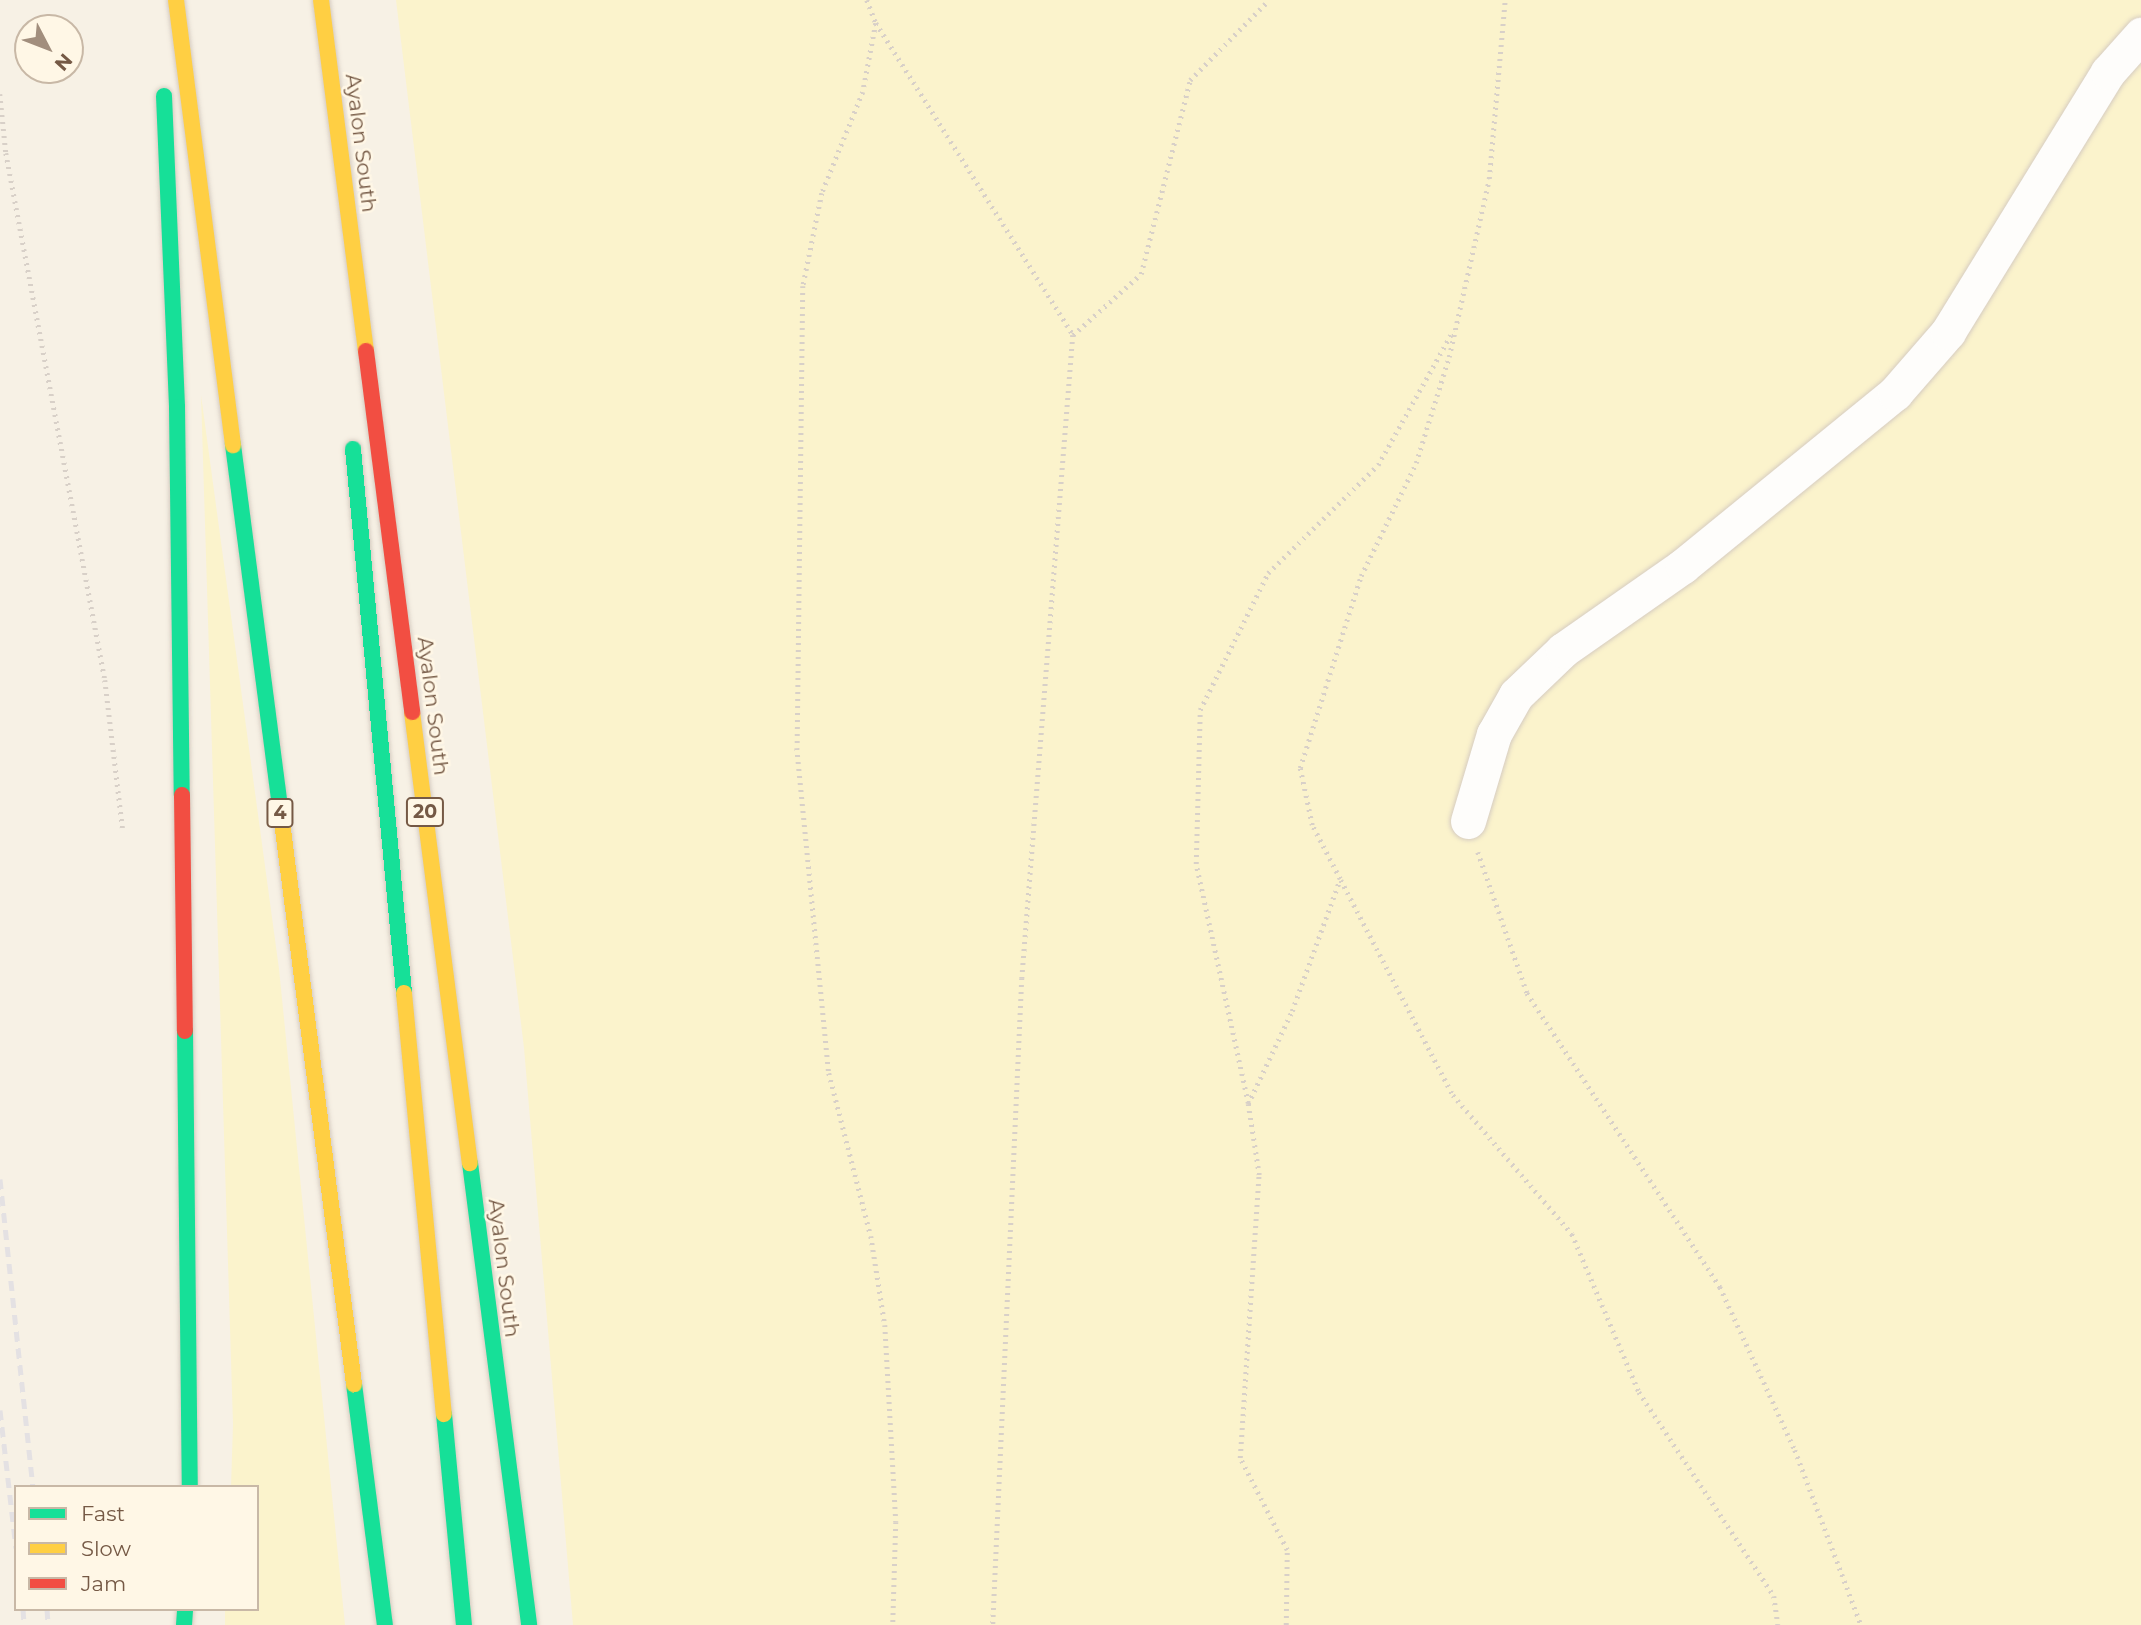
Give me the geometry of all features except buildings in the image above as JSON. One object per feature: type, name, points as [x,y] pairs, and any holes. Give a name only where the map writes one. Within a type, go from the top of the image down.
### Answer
[{"type":"highway","name":"4","points":[[176,0],[385,1625]]},
{"type":"highway","points":[[311,0],[332,222]]},
{"type":"highway","name":"Ayalon South","points":[[321,0],[529,1625]]},
{"type":"highway","points":[[163,83],[177,407],[190,1485]]},
{"type":"highway","points":[[351,430],[464,1625]]},
{"type":"street","points":[[1468,821],[1494,734],[1516,695],[1563,650],[1683,566],[1895,393],[1948,332],[2108,72],[2141,35]]},
{"type":"path","points":[[867,0],[876,23],[1073,335],[1022,978],[993,1625]]},
{"type":"path","points":[[1073,335],[1141,274],[1190,80],[1269,0]]},
{"type":"path","points":[[1505,0],[1489,179],[1457,324],[1416,463],[1361,576],[1300,768],[1312,825],[1453,1095],[1572,1234],[1639,1392],[1774,1596],[1778,1625]]},
{"type":"path","points":[[876,23],[863,92],[822,194],[803,286],[797,748],[829,1073],[871,1236],[885,1325],[897,1522],[893,1625]]},
{"type":"path","points":[[0,94],[6,153],[104,680],[123,831]]},
{"type":"path","points":[[1286,1625],[1287,1549],[1240,1458],[1259,1175],[1248,1104],[1196,864],[1200,710],[1268,573],[1378,465],[1457,324]]},
{"type":"path","points":[[1468,821],[1527,993],[1720,1287],[1795,1450],[1861,1625]]},
{"type":"path","points":[[1248,1104],[1292,1011],[1340,879]]},
{"type":"sand","points":[[396,0],[2141,0],[2141,1625],[573,1625],[524,1048]]},
{"type":"sand","points":[[201,395],[279,969],[345,1625],[225,1625],[225,1611],[259,1611],[259,1485],[231,1485],[233,1424]]},
{"type":"railway","points":[[0,1179],[33,1485]]},
{"type":"railway","points":[[0,1410],[14,1531]]},
{"type":"railway","points":[[23,1611],[24,1625]]},
{"type":"railway","points":[[47,1611],[48,1625]]},
{"type":"traffic: fast","points":[[164,96],[177,407],[182,795]]},
{"type":"traffic: fast","points":[[233,445],[282,822]]},
{"type":"traffic: fast","points":[[353,449],[404,993]]},
{"type":"traffic: fast","points":[[185,1031],[190,1485]]},
{"type":"traffic: fast","points":[[470,1163],[529,1625]]},
{"type":"traffic: fast","points":[[354,1384],[385,1625]]},
{"type":"traffic: fast","points":[[444,1414],[464,1625]]},
{"type":"traffic: fast","points":[[184,1625],[185,1611]]},
{"type":"traffic: slow","points":[[176,0],[233,445]]},
{"type":"traffic: slow","points":[[321,0],[366,351]]},
{"type":"traffic: slow","points":[[412,712],[470,1163]]},
{"type":"traffic: slow","points":[[282,822],[354,1384]]},
{"type":"traffic: slow","points":[[404,993],[444,1414]]},
{"type":"traffic: jam","points":[[366,351],[412,712]]},
{"type":"traffic: jam","points":[[182,795],[185,1031]]}]
